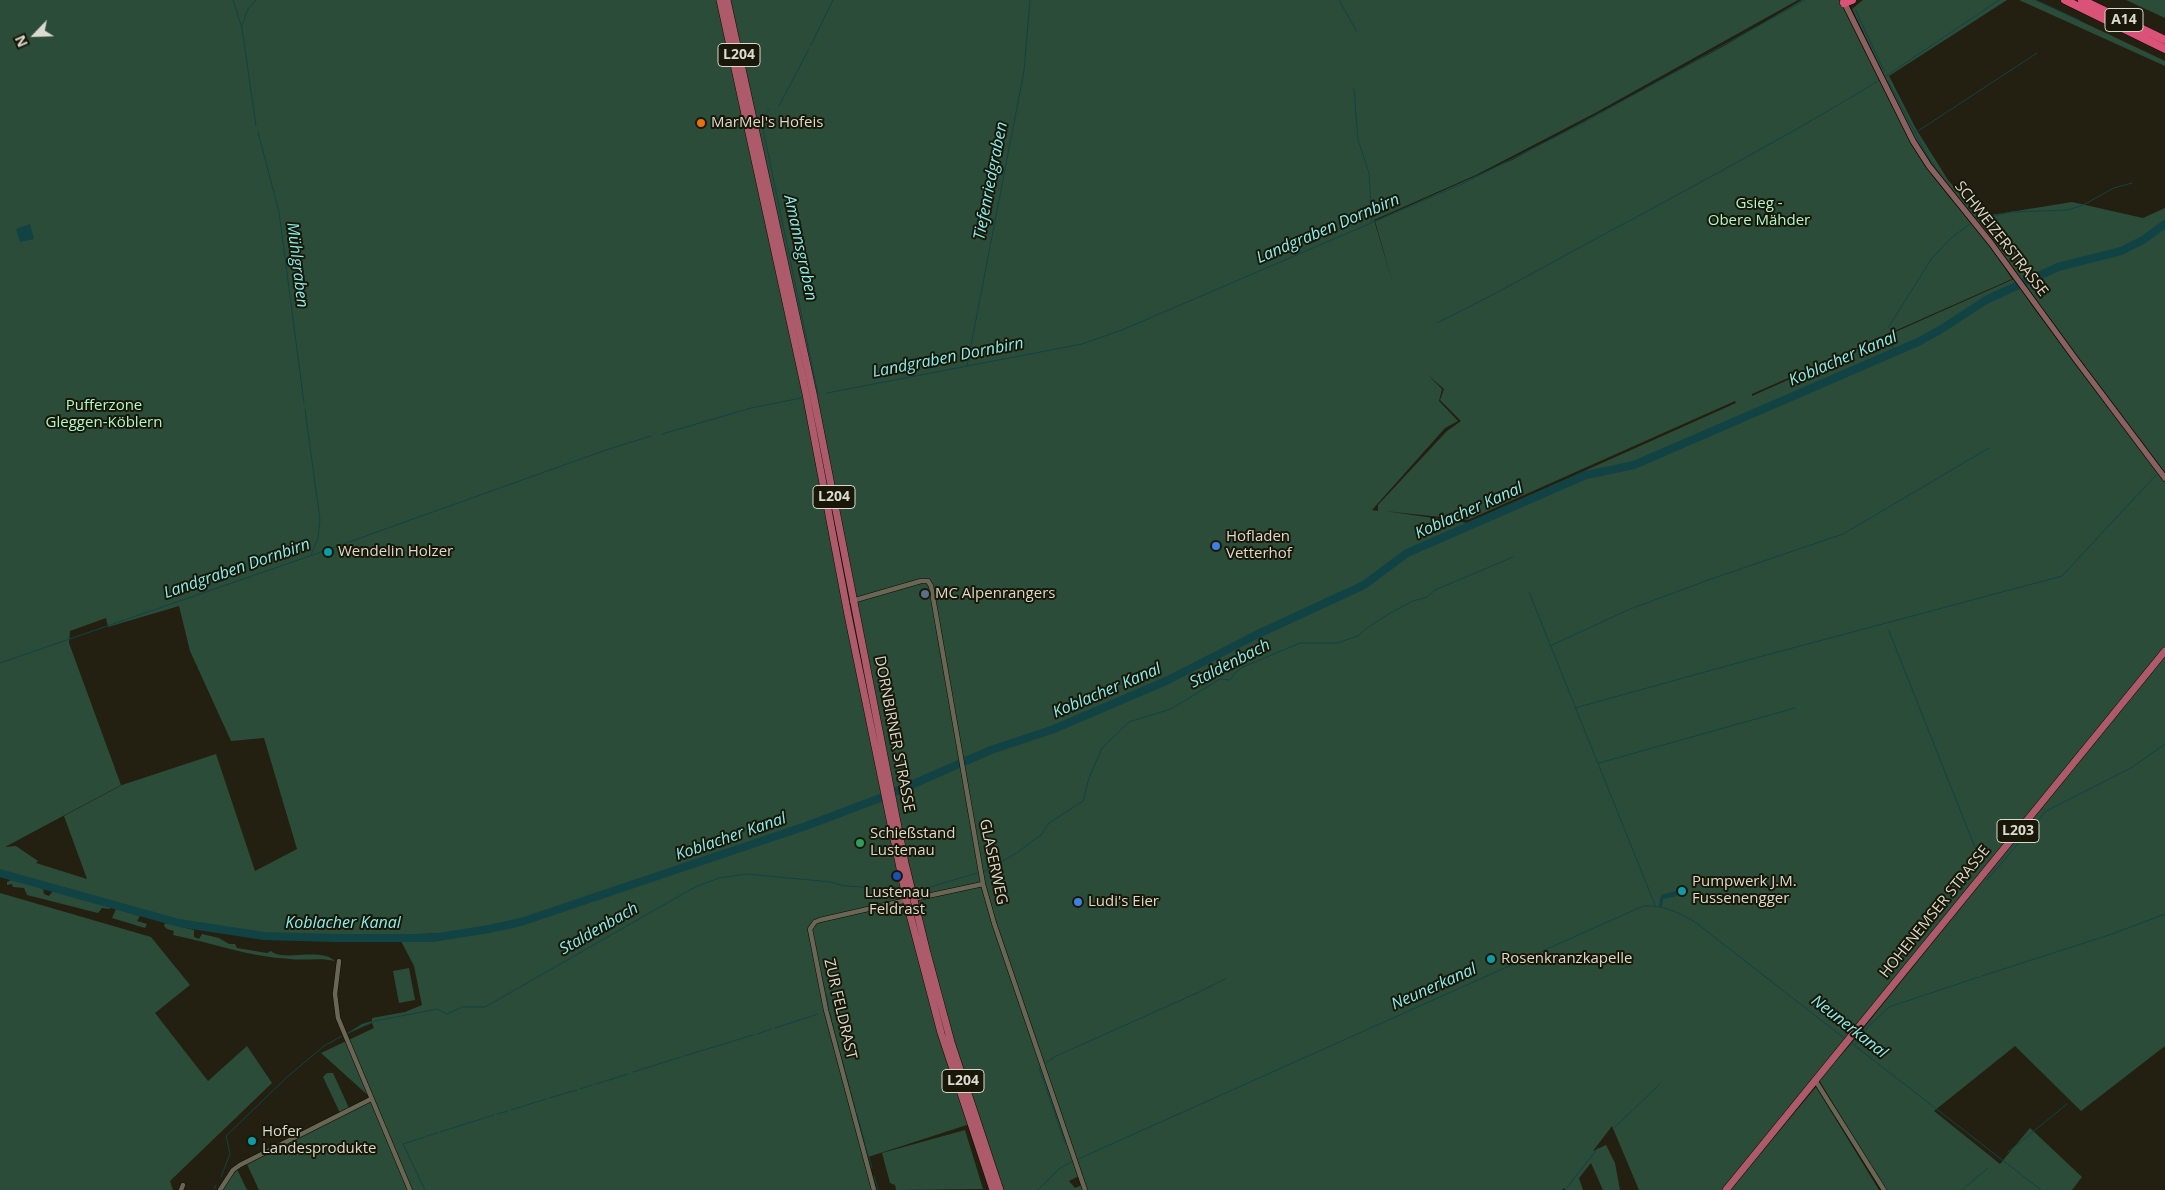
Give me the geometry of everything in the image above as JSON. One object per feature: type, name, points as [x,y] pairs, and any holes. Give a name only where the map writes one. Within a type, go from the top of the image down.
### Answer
[{"type":"highway","name":"A14","points":[[2065,0],[2165,49]]},
{"type":"highway","name":"A14","points":[[2082,0],[2165,40]]},
{"type":"main road","name":"L204","points":[[720,0],[809,394]]},
{"type":"main road","name":"L204","points":[[727,0],[809,394]]},
{"type":"main road","name":"SCHWEIZERSTRASSE","points":[[1846,1],[1913,141],[1929,166],[1991,243],[2165,478]]},
{"type":"main road","name":"DORNBIRNER STRASSE","points":[[809,394],[854,600],[890,806],[916,937],[941,1033],[993,1190]]},
{"type":"main road","name":"DORNBIRNER STRASSE","points":[[809,394],[846,602],[885,778]]},
{"type":"main road","name":"HOHENEMSER STRASSE","points":[[1726,1190],[2165,650]]},
{"type":"main road","name":"DORNBIRNER STRASSE","points":[[890,806],[938,998],[1000,1190]]},
{"type":"street","name":"GLASERWEG","points":[[854,600],[921,581],[928,581],[983,884],[992,916],[1086,1190]]},
{"type":"street","points":[[846,602],[854,600]]},
{"type":"street","points":[[918,898],[983,884]]},
{"type":"street","name":"ZUR FELDRAST","points":[[874,1190],[826,1010],[810,929],[815,922],[820,920],[903,901]]},
{"type":"street","points":[[339,961],[335,994],[338,1018],[410,1190]]},
{"type":"street","points":[[1815,1080],[1884,1190]]},
{"type":"street","points":[[220,1190],[233,1170],[240,1165],[371,1099]]},
{"type":"green space","points":[[0,0],[1798,0],[1597,112],[1476,175],[1374,220],[1393,284],[1375,221],[1512,160],[1724,46],[1802,0],[1840,0],[1913,145],[1935,179],[1991,247],[2012,279],[1752,394],[1752,396],[2014,279],[2033,307],[2165,481],[2165,654],[1723,1190],[1639,1190],[1612,1126],[1593,1151],[1606,1145],[1615,1163],[1620,1190],[1603,1190],[1591,1163],[1579,1178],[1583,1190],[1565,1190],[1564,1188],[1562,1190],[1087,1190],[1078,1163],[1079,1176],[1069,1181],[1075,1188],[1082,1185],[1084,1190],[1001,1190],[973,1123],[868,1157],[873,1190],[412,1190],[372,1099],[321,1053],[374,1028],[372,1023],[346,1034],[362,1024],[372,1021],[372,1018],[405,1012],[422,1005],[414,966],[401,941],[470,934],[539,919],[750,848],[895,795],[893,791],[751,843],[536,915],[484,928],[449,933],[349,936],[267,934],[201,925],[156,915],[0,872]],"holes":[[[1428,375],[1444,389],[1440,400],[1461,421],[1447,431],[1378,505],[1378,511],[1372,510],[1445,428],[1458,421],[1439,401],[1442,389]],[[1735,401],[1736,403],[1468,523],[1385,511],[1468,520]],[[179,606],[190,651],[231,741],[264,738],[297,849],[255,871],[216,754],[122,785],[64,816],[87,879],[36,863],[38,861],[16,846],[5,847],[121,785],[69,643],[70,631],[106,618],[108,627]]]},
{"type":"green space","points":[[1863,0],[2007,0],[1889,76],[1916,129],[1948,180],[1979,217],[2072,202],[2143,218],[2165,208],[2165,473],[2038,305],[2015,270],[1931,165],[1915,140],[1852,9]]},
{"type":"green space","points":[[2019,0],[2036,0],[2165,61],[2165,66]]},
{"type":"green space","points":[[2126,0],[2165,0],[2165,18]]},
{"type":"green space","points":[[2165,655],[2165,1046],[2081,1111],[2015,1046],[1934,1111],[2000,1164],[2030,1128],[2082,1177],[2072,1190],[1886,1190],[1819,1080],[1850,1045]]},
{"type":"green space","points":[[11,880],[43,888],[44,894],[49,896],[53,891],[111,907],[110,909],[102,908],[98,913],[27,895],[24,888],[13,887],[12,884],[7,885],[7,882]]},
{"type":"green space","points":[[0,893],[151,937],[190,985],[155,1013],[208,1081],[247,1046],[272,1083],[170,1181],[173,1190],[0,1190]]},
{"type":"green space","points":[[116,909],[140,916],[137,921],[147,924],[145,928],[112,918]]},
{"type":"green space","points":[[165,923],[194,930],[194,937],[199,939],[202,934],[219,938],[229,944],[235,944],[237,948],[267,953],[271,951],[284,955],[320,955],[335,961],[275,958],[246,953],[173,935],[174,931],[167,929],[164,926]]},
{"type":"green space","points":[[409,968],[415,1000],[399,1003],[393,971]]},
{"type":"green space","points":[[327,1073],[333,1073],[349,1108],[340,1113],[323,1077]]},
{"type":"green space","points":[[1816,1087],[1879,1190],[1730,1190]]},
{"type":"green space","points":[[371,1099],[410,1190],[259,1190],[246,1162]]},
{"type":"green space","points":[[965,1130],[983,1189],[896,1190],[895,1185],[890,1183],[882,1153]]},
{"type":"green space","points":[[236,1167],[247,1190],[220,1190]]},
{"type":"water","points":[[30,224],[34,239],[20,242],[16,229]]},
{"type":"water","points":[[1676,891],[1677,896],[1663,899],[1662,907],[1659,906],[1661,895]]},
{"type":"waterway","name":"Mühlgraben","points":[[233,0],[242,28],[256,126]]},
{"type":"waterway","points":[[242,25],[248,9],[256,0]]},
{"type":"waterway","name":"Amannsgraben","points":[[811,45],[833,0]]},
{"type":"waterway","name":"Tiefenriedgraben","points":[[967,366],[1024,71],[1030,0]]},
{"type":"waterway","points":[[1339,0],[1357,32]]},
{"type":"waterway","name":"Landgraben Dornbirn","points":[[827,393],[1082,344],[1122,330],[1462,184],[1579,125],[1805,0]]},
{"type":"waterway","points":[[1886,76],[1999,0]]},
{"type":"waterway","points":[[2035,0],[2079,20]]},
{"type":"waterway","points":[[1856,11],[1884,71]]},
{"type":"waterway","name":"Amannsgraben","points":[[779,106],[809,49]]},
{"type":"waterway","points":[[1915,133],[2037,53]]},
{"type":"waterway","points":[[1437,323],[1725,169],[1878,81]]},
{"type":"waterway","points":[[1888,81],[1928,157],[1944,180]]},
{"type":"waterway","points":[[1354,89],[1358,140],[1369,173],[1372,222]]},
{"type":"waterway","name":"Amannsgraben","points":[[770,109],[761,119],[818,394]]},
{"type":"waterway","name":"Mühlgraben","points":[[258,132],[279,212],[304,403]]},
{"type":"waterway","points":[[1977,220],[2011,212],[2068,210],[2083,205],[2114,188],[2132,183]]},
{"type":"waterway","points":[[1959,199],[1978,220]]},
{"type":"waterway","points":[[1888,328],[1932,258],[1951,238],[1970,224]]},
{"type":"waterway","name":"Koblacher Kanal","points":[[0,873],[179,923],[264,936],[432,938],[521,922],[806,826],[888,795],[991,750],[1054,729],[1166,681],[1258,634],[1364,585],[1407,553],[1586,475],[1634,465],[1918,342],[1986,300],[2058,267],[2121,251],[2143,240],[2165,224]]},
{"type":"waterway","points":[[1888,336],[1895,352]]},
{"type":"waterway","name":"Landgraben Dornbirn","points":[[662,434],[751,408],[801,398]]},
{"type":"waterway","name":"Mühlgraben","points":[[305,409],[320,520],[318,538],[311,555]]},
{"type":"waterway","name":"Landgraben Dornbirn","points":[[0,663],[307,557],[606,450],[651,436]]},
{"type":"waterway","points":[[1550,646],[1630,609],[1843,534],[1989,448]]},
{"type":"waterway","points":[[1575,708],[2062,576],[2156,475]]},
{"type":"waterway","name":"Staldenbach","points":[[983,872],[1015,854],[1041,835],[1049,823],[1083,801],[1089,778],[1102,748],[1129,722],[1171,709],[1220,679],[1230,680],[1243,667],[1300,643],[1337,643],[1358,636],[1390,613],[1413,601],[1427,597],[1435,590],[1513,557]]},
{"type":"waterway","points":[[1529,592],[1655,905]]},
{"type":"waterway","points":[[1889,631],[1982,865]]},
{"type":"waterway","points":[[1599,763],[1795,708]]},
{"type":"waterway","points":[[1987,880],[2046,811],[2131,768],[2165,744]]},
{"type":"waterway","name":"Staldenbach","points":[[917,891],[977,873]]},
{"type":"waterway","name":"Staldenbach","points":[[346,1034],[375,1021],[437,1009],[447,1014],[462,1007],[485,1007],[695,887],[719,878],[747,874],[831,882],[872,889]]},
{"type":"waterway","name":"Staldenbach","points":[[879,890],[901,894]]},
{"type":"waterway","name":"Neunerkanal","points":[[1076,1160],[1643,906],[1670,910],[1695,922],[1844,1038]]},
{"type":"waterway","points":[[1982,976],[2112,934],[2165,914]]},
{"type":"waterway","points":[[820,971],[825,989]]},
{"type":"waterway","points":[[1855,1045],[1867,1028],[1889,1007],[1979,977]]},
{"type":"waterway","points":[[1046,1063],[1054,1057],[1225,979]]},
{"type":"waterway","points":[[826,994],[829,1008]]},
{"type":"waterway","points":[[830,1013],[832,1020]]},
{"type":"waterway","points":[[775,1028],[818,1014]]},
{"type":"waterway","points":[[833,1024],[834,1030]]},
{"type":"waterway","points":[[758,1034],[771,1029]]},
{"type":"waterway","points":[[684,1056],[753,1035]]},
{"type":"waterway","points":[[835,1035],[839,1048]]},
{"type":"waterway","name":"Staldenbach","points":[[221,1177],[230,1154],[226,1136],[287,1077],[324,1046],[342,1036]]},
{"type":"waterway","name":"Neunerkanal","points":[[1850,1042],[2041,1190]]},
{"type":"waterway","points":[[840,1053],[850,1088]]},
{"type":"waterway","points":[[633,1072],[681,1057]]},
{"type":"waterway","points":[[1039,1068],[1065,1143]]},
{"type":"waterway","points":[[596,1084],[628,1074]]},
{"type":"waterway","points":[[1615,1127],[1660,1084]]},
{"type":"waterway","points":[[580,1089],[592,1085]]},
{"type":"waterway","points":[[549,1098],[577,1090]]},
{"type":"waterway","points":[[851,1093],[852,1098]]},
{"type":"waterway","points":[[511,1110],[546,1099]]},
{"type":"waterway","points":[[854,1103],[855,1109]]},
{"type":"waterway","points":[[2008,1152],[2067,1104]]},
{"type":"waterway","points":[[497,1114],[508,1111]]},
{"type":"waterway","points":[[857,1114],[865,1143]]},
{"type":"waterway","points":[[440,1132],[494,1115]]},
{"type":"waterway","points":[[427,1136],[437,1133]]},
{"type":"waterway","points":[[425,1137],[403,1144],[425,1190]]},
{"type":"waterway","points":[[866,1147],[872,1168]]},
{"type":"waterway","points":[[1565,1190],[1598,1148]]},
{"type":"waterway","name":"Neunerkanal","points":[[1038,1190],[1060,1168],[1073,1161]]},
{"type":"waterway","points":[[1962,1190],[1988,1168]]},
{"type":"waterway","points":[[874,1176],[878,1190]]},
{"type":"waterway","name":"Staldenbach","points":[[214,1189],[216,1185]]},
{"type":"place","name":"MarMel's Hofeis","points":[[701,123]]},
{"type":"place","name":"Hofladen Vetterhof","points":[[1216,546]]},
{"type":"place","name":"Wendelin Holzer","points":[[328,552]]},
{"type":"place","name":"MC Alpenrangers","points":[[925,594]]},
{"type":"place","name":"Schießstand Lustenau","points":[[860,843]]},
{"type":"place","name":"Lustenau Feldrast","points":[[897,876]]},
{"type":"place","name":"Pumpwerk J.M. Fussenengger","points":[[1682,891]]},
{"type":"place","name":"Ludi's Eier","points":[[1078,902]]},
{"type":"place","name":"Rosenkranzkapelle","points":[[1491,959]]},
{"type":"place","name":"Hofer Landesprodukte","points":[[252,1141]]},
{"type":"park label","name":"Gsieg - Obere Mähder","points":[[1759,212]]},
{"type":"park label","name":"Pufferzone Gleggen-Köblern","points":[[104,414]]}]
